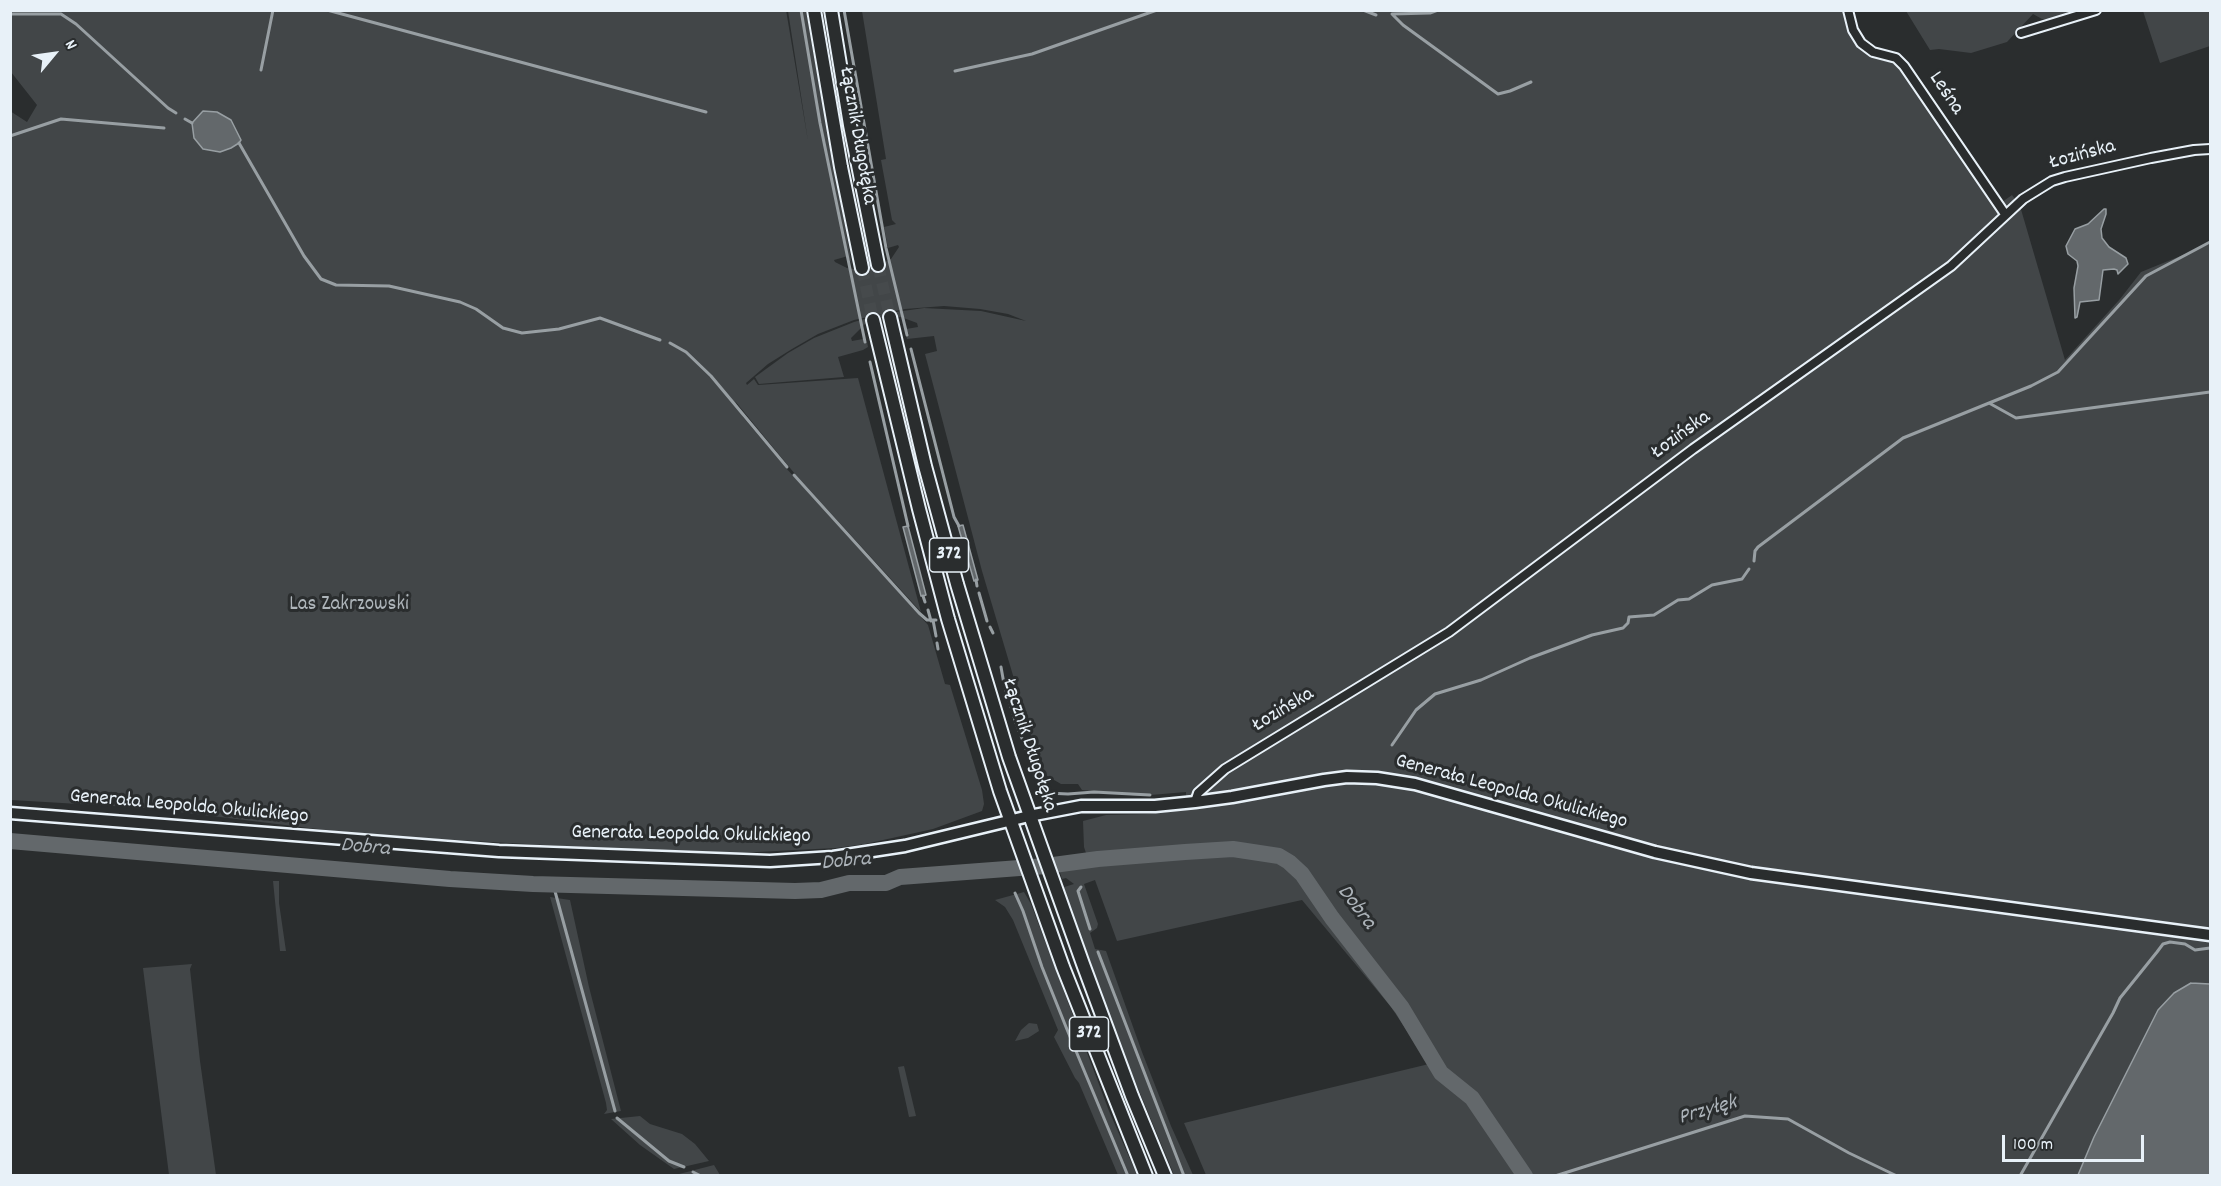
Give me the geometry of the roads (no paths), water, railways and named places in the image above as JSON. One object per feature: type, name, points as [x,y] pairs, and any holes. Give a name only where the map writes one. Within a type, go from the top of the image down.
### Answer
[{"type":"main road","name":"Łącznik Długołęka","points":[[814,10],[841,167],[862,268]]},
{"type":"main road","name":"Łącznik Długołęka","points":[[831,10],[878,265]]},
{"type":"main road","name":"Łącznik Długołęka","points":[[890,317],[922,454],[990,696],[1055,888],[1132,1095],[1165,1176]]},
{"type":"main road","name":"Łącznik Długołęka","points":[[873,320],[948,619],[983,736],[1036,891],[1092,1042],[1146,1176]]},
{"type":"street","name":"Leśna","points":[[1848,10],[1853,30],[1861,44],[1873,52],[1896,58],[1904,66],[2005,214]]},
{"type":"street","points":[[2021,33],[2096,10]]},
{"type":"street","name":"Łozińska","points":[[1196,802],[1198,794],[1225,770],[1449,632],[1693,449],[1951,266],[2023,199],[2052,181],[2118,165],[2194,150],[2211,149]]},
{"type":"street","name":"Generała Leopolda Okulickiego","points":[[10,813],[499,851],[749,861],[806,859],[870,852],[938,840],[1011,820],[1081,806],[1155,806],[1196,802],[1347,777],[1393,780],[1655,852],[1751,873],[2211,935]]},
{"type":"waterway","points":[[261,70],[273,10]]},
{"type":"waterway","points":[[327,10],[706,112]]},
{"type":"waterway","points":[[801,10],[820,123],[865,342]]},
{"type":"waterway","points":[[844,10],[886,248],[907,335]]},
{"type":"waterway","points":[[955,71],[1032,54],[1157,10]]},
{"type":"waterway","points":[[1363,10],[1376,15]]},
{"type":"waterway","points":[[1392,14],[1430,13],[1438,10]]},
{"type":"waterway","points":[[10,14],[61,14],[76,24],[176,113]]},
{"type":"waterway","points":[[1392,14],[1403,25],[1498,94],[1531,82]]},
{"type":"waterway","points":[[10,136],[61,119],[164,128]]},
{"type":"waterway","points":[[185,119],[192,123]]},
{"type":"waterway","points":[[239,143],[304,256],[321,279],[336,285],[389,286],[460,302],[476,309],[503,328],[522,333],[559,329],[600,318],[660,340]]},
{"type":"waterway","points":[[1754,561],[1758,547],[1903,438],[2031,386],[2058,372],[2146,276],[2210,242]]},
{"type":"waterway","points":[[670,343],[686,352],[711,376],[787,467]]},
{"type":"waterway","points":[[911,349],[954,517],[959,526]]},
{"type":"waterway","points":[[870,362],[908,526]]},
{"type":"waterway","points":[[1989,403],[2016,418],[2210,392]]},
{"type":"waterway","points":[[794,475],[919,613],[927,620],[936,620]]},
{"type":"waterway","points":[[1392,745],[1416,710],[1435,694],[1481,680],[1530,658],[1592,635],[1623,628],[1628,623],[1629,617],[1654,615],[1678,600],[1689,599],[1712,585],[1742,579],[1749,569]]},
{"type":"waterway","points":[[976,580],[977,586]]},
{"type":"waterway","points":[[979,593],[987,621]]},
{"type":"waterway","points":[[923,596],[925,602]]},
{"type":"waterway","points":[[928,610],[931,621]]},
{"type":"waterway","points":[[933,620],[936,636]]},
{"type":"waterway","points":[[990,627],[993,633]]},
{"type":"waterway","points":[[937,643],[938,649]]},
{"type":"waterway","points":[[1001,667],[1016,723],[1042,790],[1047,793],[1068,794],[1094,792],[1150,795]]},
{"type":"waterway","name":"Dobra","points":[[10,841],[450,879],[533,884],[795,891],[821,890],[849,883],[886,883],[900,877],[1046,866],[1185,852],[1233,849],[1279,856],[1302,874],[1332,918],[1402,1008],[1441,1073],[1472,1098],[1525,1176]]},
{"type":"waterway","points":[[553,884],[615,1111]]},
{"type":"waterway","points":[[1081,887],[1078,891],[1090,929]]},
{"type":"waterway","points":[[1015,893],[1042,967],[1128,1176]]},
{"type":"waterway","name":"Przyłęk","points":[[2020,1176],[2120,998],[2163,944],[2170,942],[2185,944],[2195,950],[2210,948]]},
{"type":"waterway","points":[[1098,952],[1184,1176]]},
{"type":"waterway","name":"Przyłęk","points":[[1555,1176],[1745,1116],[1788,1119],[1849,1153],[1897,1176]]},
{"type":"waterway","points":[[617,1118],[669,1161],[684,1167]]},
{"type":"waterway","points":[[693,1172],[701,1176]]},
{"type":"tunnel","points":[[878,265],[890,317]]},
{"type":"tunnel","points":[[862,268],[873,320]]},
{"type":"park label","name":"Las Zakrzowski","points":[[349,606]]}]
